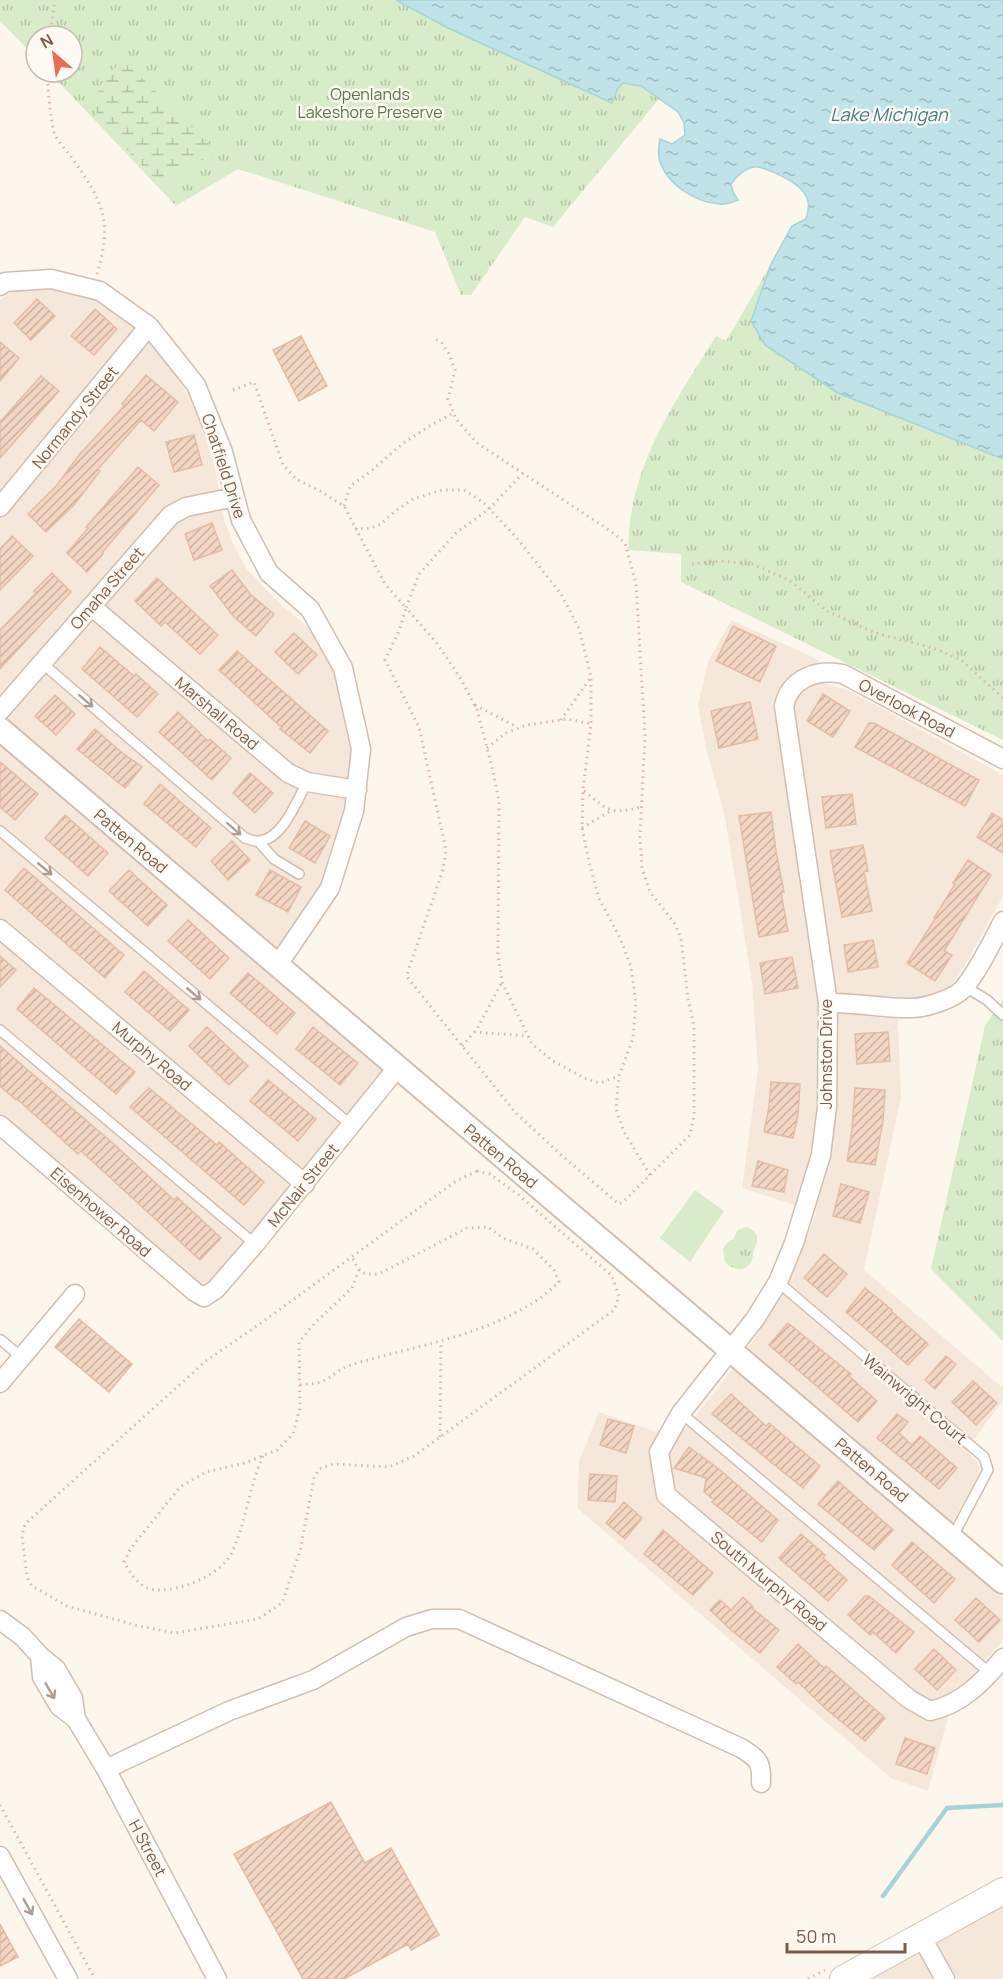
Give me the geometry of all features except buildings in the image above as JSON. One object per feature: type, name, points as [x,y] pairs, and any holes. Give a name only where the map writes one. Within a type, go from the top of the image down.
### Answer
[{"type":"main road","points":[[843,1979],[1003,1891]]},
{"type":"street","name":"Chatfield Drive","points":[[0,286],[5,282],[51,279],[100,291],[149,326],[195,386],[223,452],[241,520],[269,573],[310,609],[343,668],[361,749],[354,811],[330,888],[277,966]]},
{"type":"street","name":"Normandy Street","points":[[0,507],[149,326]]},
{"type":"street","name":"Omaha Street","points":[[1,726],[42,663],[171,515],[186,507],[235,497]]},
{"type":"street","name":"Marshall Road","points":[[92,606],[288,773],[307,782],[357,790]]},
{"type":"street","name":"Overlook Road","points":[[808,676],[819,672],[843,674],[1003,759]]},
{"type":"street","name":"Johnston Drive","points":[[730,1351],[755,1319],[778,1282],[794,1243],[821,1155],[827,1107],[828,1003],[784,706],[786,697],[793,686],[808,676]]},
{"type":"street","name":"Patten Road","points":[[1,726],[277,966],[1003,1582]]},
{"type":"street","points":[[828,1003],[925,1007],[962,990],[1003,921]]},
{"type":"street","name":"Murphy Road","points":[[0,929],[305,1184]]},
{"type":"street","name":"McNair Street","points":[[204,1297],[216,1289],[255,1244],[397,1068]]},
{"type":"street","name":"Eisenhower Road","points":[[0,1125],[195,1292],[204,1297]]},
{"type":"street","points":[[0,1383],[75,1294]]},
{"type":"street","name":"South Murphy Road","points":[[730,1351],[681,1413],[659,1452],[666,1494],[909,1700],[930,1711],[947,1707],[968,1695],[1003,1658]]},
{"type":"street","points":[[106,1769],[229,1711],[313,1680],[406,1627],[432,1619],[459,1618],[741,1748],[755,1757],[762,1768],[761,1783]]},
{"type":"street","name":"H Street","points":[[0,1620],[23,1636],[40,1656],[42,1677],[59,1706],[76,1719],[106,1769],[217,1979]]},
{"type":"street","points":[[0,1856],[68,1979]]},
{"type":"street","points":[[921,1936],[945,1979]]},
{"type":"lane","points":[[42,663],[244,838],[259,842],[274,859],[298,874]]},
{"type":"lane","points":[[259,842],[273,836],[285,823],[307,782]]},
{"type":"lane","points":[[0,831],[351,1125]]},
{"type":"lane","points":[[964,986],[987,1000],[1003,1015]]},
{"type":"lane","points":[[0,1030],[255,1244]]},
{"type":"lane","name":"Wainwright Court","points":[[778,1282],[984,1457],[988,1470],[952,1539]]},
{"type":"lane","points":[[1,1340],[21,1357]]},
{"type":"lane","points":[[681,1413],[990,1673]]},
{"type":"path","points":[[51,24],[55,0]]},
{"type":"path","points":[[48,84],[54,133],[100,202],[105,224],[101,257],[92,289]]},
{"type":"path","points":[[434,338],[442,343],[455,370],[448,399],[456,419],[477,443],[523,473],[612,532],[625,543],[636,584],[645,735],[640,837],[642,868],[650,892],[675,924],[681,938],[688,999],[694,1026],[694,1116],[690,1134],[619,1204],[515,1112],[407,977],[443,870],[446,850],[419,727],[385,660],[399,631],[419,574],[456,533],[489,509],[523,473]]},
{"type":"path","points":[[232,390],[254,382],[283,465],[296,479],[344,506],[385,584],[436,642],[461,679],[474,704],[499,801],[498,954],[502,982],[532,1044],[554,1061],[584,1078],[600,1083],[619,1076]]},
{"type":"path","points":[[344,506],[350,486],[402,444],[453,413]]},
{"type":"path","points":[[356,529],[371,528],[381,524],[412,499],[442,490],[464,490],[483,502],[516,537],[561,594],[579,628],[591,677],[591,724],[582,828],[599,898],[620,938],[631,967],[636,1002],[633,1038],[619,1076],[616,1109],[624,1132],[650,1175]]},
{"type":"path","points":[[692,564],[719,561],[752,564],[789,580],[827,611],[875,633],[933,648],[960,659],[1003,698]]},
{"type":"path","points":[[561,720],[591,677]]},
{"type":"path","points":[[474,704],[518,728]]},
{"type":"path","points":[[487,748],[506,733],[526,725],[568,719],[591,724]]},
{"type":"path","points":[[584,790],[612,810],[619,812],[641,807]]},
{"type":"path","points":[[582,828],[612,810]]},
{"type":"path","points":[[462,1046],[474,1032],[502,982]]},
{"type":"path","points":[[474,1032],[528,1036]]},
{"type":"path","points":[[477,1171],[490,1174],[520,1196],[612,1276],[619,1296],[614,1310],[440,1437],[414,1456],[389,1467],[333,1464],[319,1469],[314,1478],[300,1551],[282,1603],[258,1619],[175,1633],[139,1626],[67,1606],[32,1586],[27,1576],[22,1536],[25,1524],[206,1361],[456,1181],[477,1171]]},
{"type":"path","points":[[300,1385],[321,1382],[346,1366],[441,1341],[511,1316],[544,1297],[560,1282],[554,1270],[533,1249],[504,1238],[488,1227],[467,1228],[379,1274],[365,1274],[359,1270],[352,1257]]},
{"type":"path","points":[[263,1456],[250,1490],[231,1555],[212,1574],[184,1587],[157,1591],[141,1586],[124,1562],[131,1548],[180,1487],[206,1472],[245,1463],[277,1450],[293,1434],[300,1408],[299,1342],[315,1323],[352,1288],[359,1270]]},
{"type":"path","points":[[440,1437],[441,1341]]},
{"type":"path","points":[[0,1805],[95,1979]]},
{"type":"shaded area","points":[[43,286],[70,290],[97,301],[126,318],[163,356],[181,382],[199,419],[214,464],[225,523],[234,545],[246,568],[280,604],[309,628],[329,658],[344,694],[352,736],[354,766],[336,862],[291,936],[263,965],[377,1064],[383,1073],[381,1081],[216,1275],[211,1280],[199,1283],[195,1282],[0,1116],[0,299],[15,291]]},
{"type":"shaded area","points":[[731,620],[819,660],[824,683],[850,691],[1003,775],[1003,896],[963,969],[950,987],[921,999],[897,999],[901,1097],[864,1270],[1003,1388],[1003,1401],[966,1450],[980,1468],[941,1544],[1003,1598],[1003,1640],[954,1696],[928,1791],[891,1778],[577,1508],[579,1461],[599,1412],[677,1439],[761,1329],[797,1263],[816,1212],[742,1188],[758,1069],[752,982],[725,817],[706,748],[698,705],[708,662]]},
{"type":"shaded area","points":[[1003,1904],[1003,1979],[868,1979]]},
{"type":"green space","name":"Openlands Lakeshore Preserve","points":[[0,0],[396,0],[448,28],[612,103],[618,88],[623,83],[641,86],[659,99],[553,227],[525,217],[471,295],[461,295],[435,232],[238,169],[176,206],[60,84],[84,84],[84,24],[24,24],[24,46],[0,21]]},
{"type":"green space","points":[[124,63],[214,149],[214,153],[170,180],[156,180],[97,119],[96,110],[101,86],[110,72]]},
{"type":"green space","points":[[771,264],[751,321],[838,393],[1003,459],[1003,740],[681,582],[681,554],[628,550],[631,514],[638,485],[655,440],[716,336],[726,341]]},
{"type":"green space","points":[[1003,999],[1003,1341],[931,1269],[985,1026]]},
{"type":"green space","points":[[695,1190],[724,1211],[690,1262],[660,1238]]},
{"type":"green space","points":[[746,1227],[756,1233],[757,1242],[750,1264],[747,1267],[736,1269],[725,1262],[723,1249],[738,1230]]},
{"type":"water","name":"Lake Michigan","points":[[396,0],[1003,0],[1003,459],[838,393],[765,345],[751,321],[771,264],[792,226],[806,219],[808,201],[800,188],[770,171],[753,167],[740,174],[731,184],[738,200],[720,204],[691,196],[668,176],[659,156],[660,139],[672,144],[685,135],[684,123],[678,112],[641,86],[623,83],[618,88],[612,103],[448,28]]},
{"type":"waterway","points":[[883,1896],[947,1808],[1003,1804]]}]
